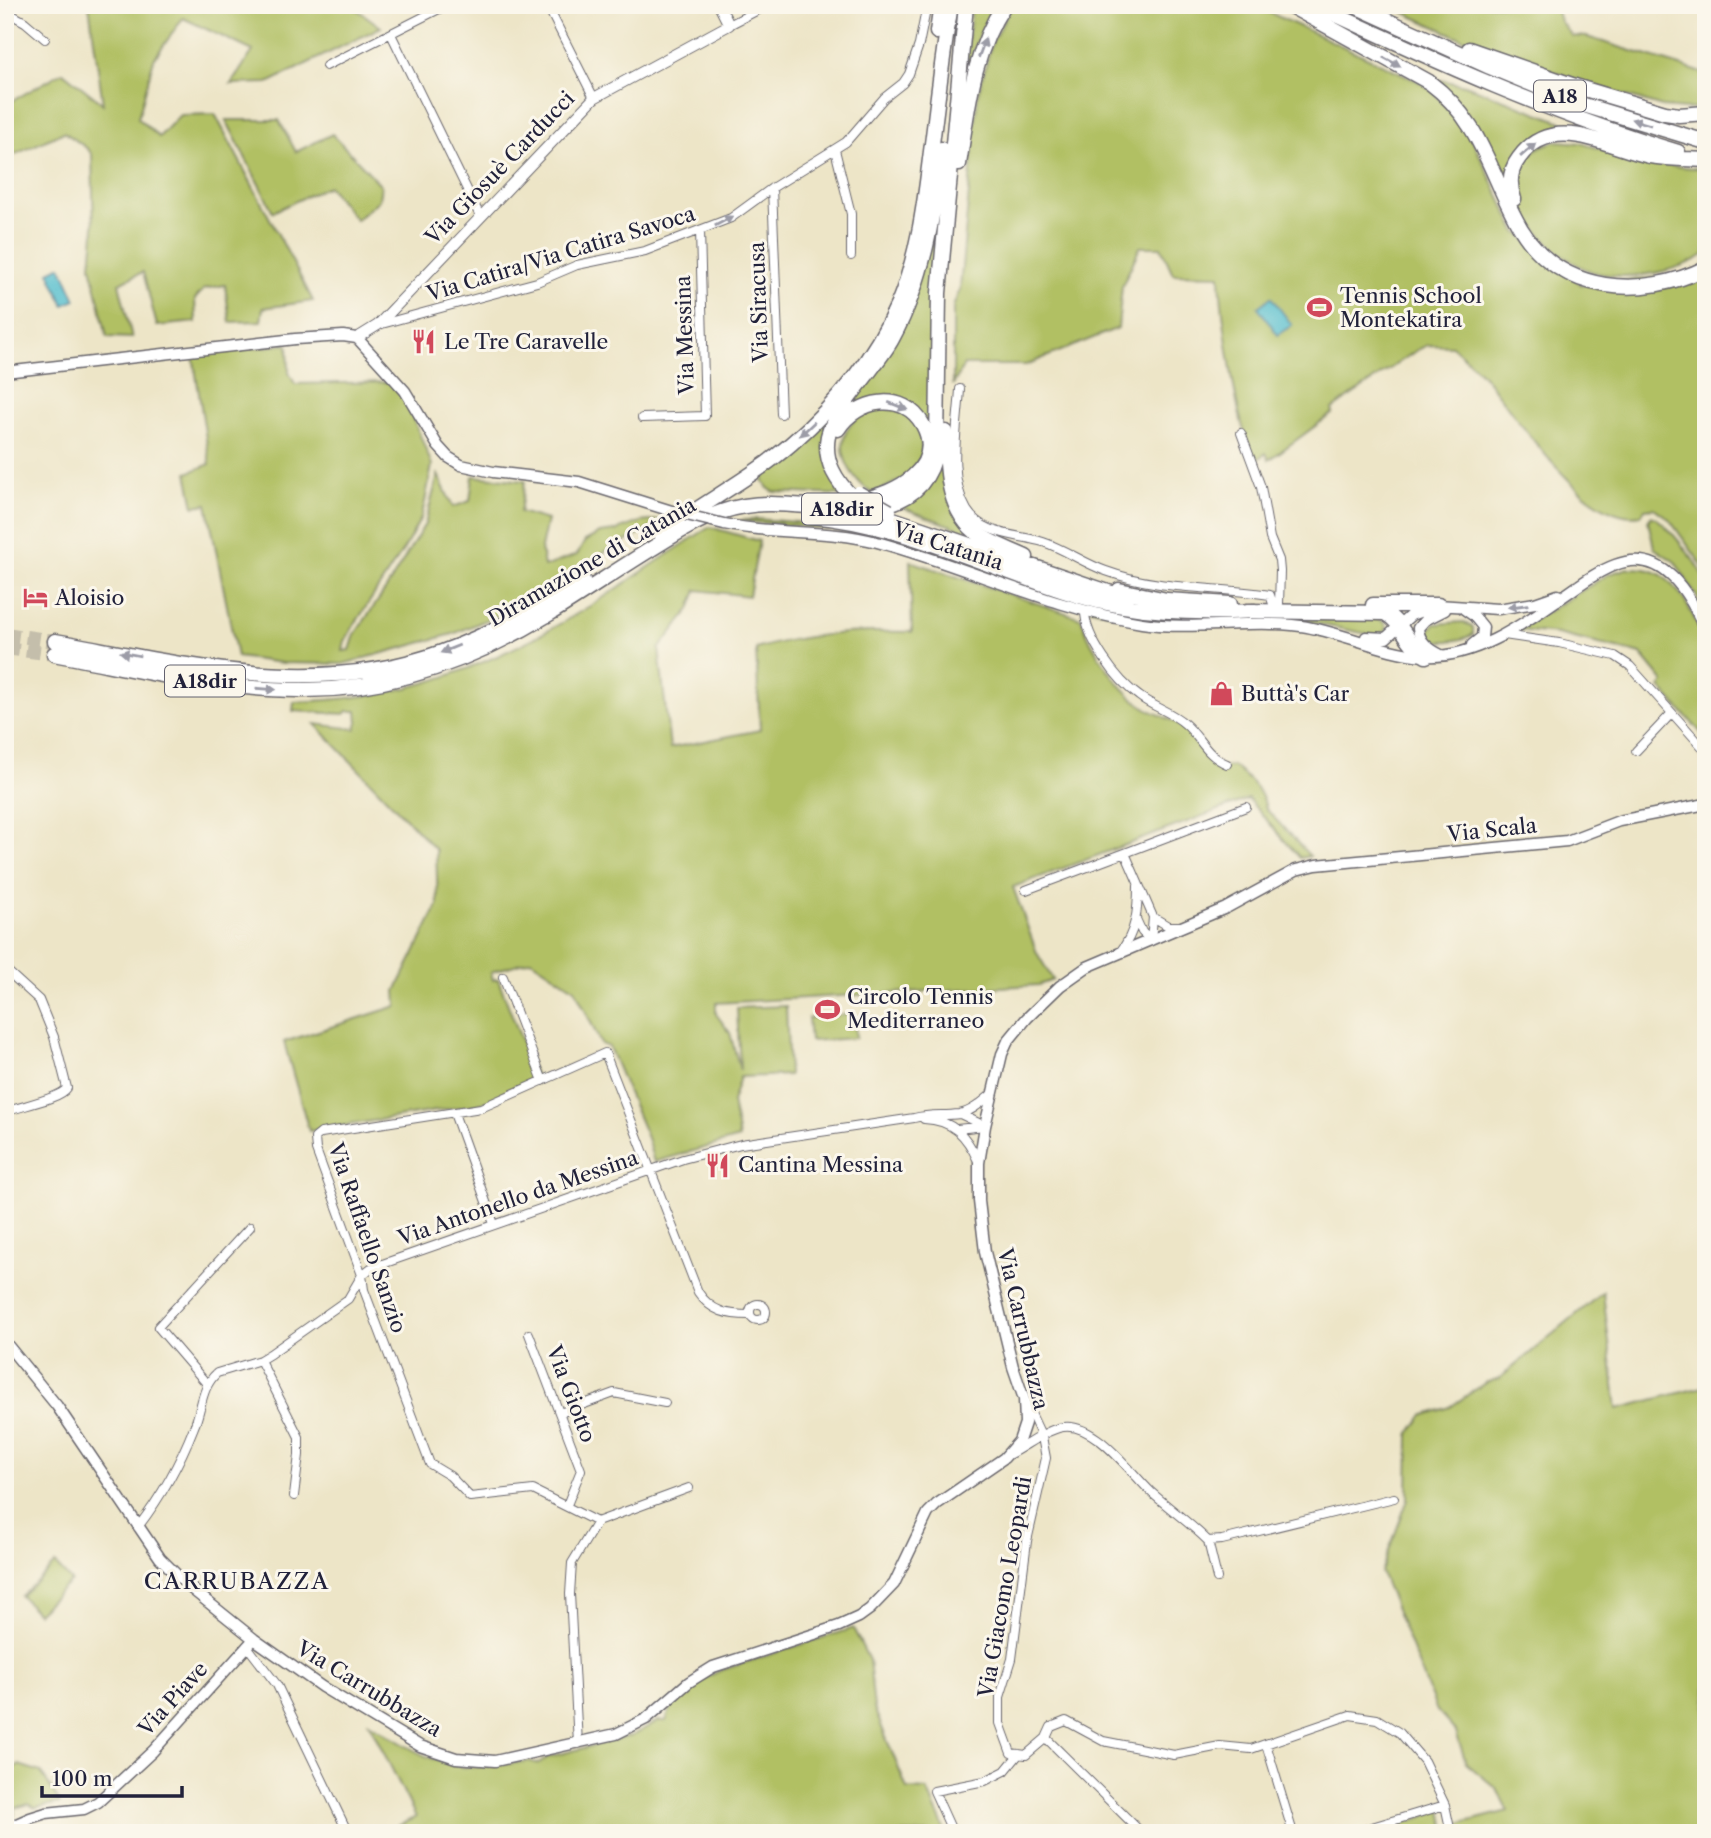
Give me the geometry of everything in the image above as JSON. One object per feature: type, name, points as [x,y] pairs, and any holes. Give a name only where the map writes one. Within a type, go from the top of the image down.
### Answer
[{"type":"highway","points":[[908,276],[908,250],[919,186],[941,5]]},
{"type":"highway","points":[[953,5],[934,211],[920,271],[892,339],[870,373],[837,415],[829,435],[827,453],[833,472],[855,495],[883,513],[1125,598],[1160,605],[1255,611],[1385,613],[1400,625],[1414,648],[1426,656]]},
{"type":"highway","name":"Diramazione di Catania","points":[[953,5],[924,210],[908,276],[898,303],[882,335],[851,382],[829,408],[774,458],[660,534],[547,602],[483,635],[426,658],[376,670],[304,677],[251,674],[55,647],[249,687],[329,689],[378,683],[445,665],[492,645],[549,614],[661,543],[721,512],[768,504],[876,508],[903,498],[920,485],[932,467],[937,447],[939,293],[966,5]]},
{"type":"highway","points":[[943,250],[976,64],[988,32],[1004,5]]},
{"type":"highway","points":[[1290,5],[1433,60]]},
{"type":"highway","points":[[1290,5],[1429,82],[1448,98],[1470,123],[1482,144],[1527,237],[1543,256],[1562,270],[1598,285],[1620,287],[1664,283],[1706,268]]},
{"type":"highway","name":"A18","points":[[1315,5],[1529,102],[1705,160]]},
{"type":"highway","name":"A18","points":[[1353,5],[1577,103],[1706,142]]},
{"type":"highway","points":[[1367,5],[1395,24]]},
{"type":"highway","points":[[1419,35],[1454,43],[1578,87],[1665,113],[1706,113]]},
{"type":"highway","points":[[953,134],[954,193],[948,301],[948,482],[953,500],[963,518],[977,533],[1053,570]]},
{"type":"highway","points":[[1705,160],[1650,156],[1585,136],[1560,135],[1538,141],[1521,155],[1513,169],[1511,187],[1524,223],[1539,244],[1565,265],[1588,276],[1611,281],[1650,280],[1678,273],[1706,261]]},
{"type":"highway","points":[[660,534],[721,504],[744,498],[767,496],[858,499],[882,495],[899,488],[920,469],[928,445],[922,423],[903,407],[887,402],[872,404],[848,416],[838,430],[834,445],[837,464],[855,495]]},
{"type":"highway","points":[[549,614],[709,523],[737,515],[757,513],[830,518],[872,526],[1075,595],[1111,603],[1203,614],[1255,611]]},
{"type":"highway","points":[[883,513],[1104,587],[1167,600],[1438,606]]},
{"type":"main road","points":[[5,372],[295,339],[344,336],[357,338]]},
{"type":"main road","name":"Via Catania","points":[[357,338],[405,391],[438,446],[448,457],[461,465],[493,472],[579,482],[678,513],[724,524],[755,529],[829,533],[874,541],[1085,611],[1168,626],[1283,625],[1325,631],[1359,642],[1426,656],[1446,655],[1470,649],[1501,635],[1616,564],[1639,561],[1652,563],[1667,571],[1682,586],[1706,632]]},
{"type":"main road","points":[[1325,631],[1386,638],[1411,615],[1438,606],[1497,609],[1520,607],[1552,598],[1581,584]]},
{"type":"main road","points":[[1457,606],[1481,623],[1484,632],[1475,643],[1446,655],[1424,643],[1418,628],[1425,620],[1457,606]]},
{"type":"main road","name":"Via Scala","points":[[1279,878],[1316,865],[1567,841],[1619,821],[1706,804]]},
{"type":"main road","name":"Via Carrubbazza","points":[[5,1342],[57,1406],[160,1558],[250,1643],[420,1746],[438,1753],[495,1761],[578,1744],[631,1728],[659,1709],[689,1682],[713,1667],[839,1626],[870,1609],[894,1584],[929,1513],[937,1504],[1004,1458],[1021,1435],[1026,1413],[985,1252],[979,1201],[979,1163],[1002,1054],[1014,1031],[1073,976],[1120,952],[1226,908],[1279,878]]},
{"type":"main road","name":"Via Piave","points":[[5,1829],[38,1816],[84,1809],[98,1802],[153,1751],[250,1643]]},
{"type":"street","points":[[326,66],[447,5]]},
{"type":"street","points":[[547,5],[594,98]]},
{"type":"street","points":[[719,5],[729,25]]},
{"type":"street","name":"Via Catira/Via Catira Savoca","points":[[378,325],[537,282],[577,265],[645,251],[731,218],[772,188],[846,142],[884,98],[903,83],[919,45],[927,5]]},
{"type":"street","name":"Via Giosuè Carducci","points":[[357,338],[378,325],[594,98],[762,8]]},
{"type":"street","points":[[5,11],[26,22],[45,39]]},
{"type":"street","points":[[391,34],[480,216]]},
{"type":"street","points":[[835,150],[851,214],[851,256]]},
{"type":"street","name":"Via Siracusa","points":[[772,188],[781,414]]},
{"type":"street","name":"Via Messina","points":[[642,418],[705,416],[700,232]]},
{"type":"street","name":"Via Catania","points":[[960,389],[956,462],[958,482],[968,512],[980,524],[993,532],[1046,543],[1106,571],[1169,587],[1265,594],[1270,595],[1276,604]]},
{"type":"street","points":[[1241,433],[1261,487],[1270,538],[1279,560],[1276,604]]},
{"type":"street","points":[[1085,611],[1087,628],[1110,666],[1126,686],[1140,697],[1179,718],[1215,760],[1227,764]]},
{"type":"street","points":[[1501,635],[1559,643],[1615,656],[1630,666],[1706,751]]},
{"type":"street","points":[[1636,751],[1672,713]]},
{"type":"street","points":[[1026,890],[1246,807]]},
{"type":"street","points":[[1125,853],[1153,917],[1151,941]]},
{"type":"street","points":[[1120,952],[1132,937],[1138,886]]},
{"type":"street","points":[[1153,917],[1168,926],[1184,926]]},
{"type":"street","points":[[1136,919],[1142,932],[1151,941]]},
{"type":"street","points":[[5,969],[39,1000],[54,1037],[66,1088],[56,1097],[5,1112]]},
{"type":"street","points":[[503,977],[543,1081]]},
{"type":"street","name":"Via Raffaello Sanzio","points":[[597,1522],[533,1490],[470,1497],[450,1476],[430,1464],[364,1290],[362,1275],[316,1150],[315,1138],[321,1133],[491,1105],[605,1053],[698,1292],[704,1301],[718,1311],[733,1315],[750,1315]]},
{"type":"street","points":[[960,1114],[977,1106],[993,1093]]},
{"type":"street","points":[[454,1113],[494,1224]]},
{"type":"street","name":"Via Antonello da Messina","points":[[207,1384],[216,1373],[260,1360],[348,1299],[362,1275],[371,1268],[650,1170],[741,1144],[930,1114],[960,1114]]},
{"type":"street","points":[[960,1114],[985,1126]]},
{"type":"street","points":[[914,1118],[933,1119],[957,1129],[966,1137],[979,1163]]},
{"type":"street","points":[[957,1129],[985,1126]]},
{"type":"street","points":[[138,1527],[158,1501],[195,1426],[207,1384],[158,1326],[250,1227]]},
{"type":"street","name":"Via Giotto","points":[[529,1334],[582,1470],[567,1505]]},
{"type":"street","points":[[260,1360],[299,1437],[293,1496]]},
{"type":"street","points":[[560,1413],[614,1393],[665,1403]]},
{"type":"street","name":"Via Giacomo Leopardi","points":[[1019,1754],[1011,1753],[1000,1723],[1000,1697],[1012,1659],[1027,1541],[1046,1458],[1042,1437],[1024,1399]]},
{"type":"street","points":[[1004,1458],[1062,1427],[1071,1427],[1092,1435],[1152,1493],[1208,1541],[1217,1578]]},
{"type":"street","points":[[1042,1437],[1027,1433],[1021,1435],[1042,1451],[1046,1458]]},
{"type":"street","points":[[578,1744],[570,1594],[572,1563],[597,1522],[690,1488]]},
{"type":"street","points":[[1208,1541],[1222,1540],[1394,1498]]},
{"type":"street","points":[[250,1643],[277,1685],[348,1833]]},
{"type":"street","points":[[953,1833],[934,1791],[985,1781],[1005,1771],[1019,1754],[1026,1755],[1046,1738],[1051,1727],[1066,1721],[1103,1741],[1174,1755],[1220,1746],[1251,1749],[1350,1715],[1377,1718],[1400,1733],[1416,1749],[1445,1805],[1451,1833]]},
{"type":"street","points":[[1046,1738],[1142,1833]]},
{"type":"street","points":[[1266,1744],[1293,1833]]},
{"type":"street","points":[[1352,1833],[1445,1805]]},
{"type":"green space","points":[[89,5],[351,5],[381,27],[268,83],[231,84],[253,51],[183,18],[154,59],[138,118],[159,137],[180,115],[215,114],[313,301],[263,308],[261,321],[230,322],[225,285],[204,289],[195,299],[196,322],[157,326],[143,272],[119,283],[132,338],[107,337],[91,266],[94,233],[92,155],[64,132],[5,159],[5,105],[63,72],[103,104]]},
{"type":"green space","points":[[972,5],[994,5],[973,52],[961,102]]},
{"type":"green space","points":[[1012,5],[1253,5],[1414,79],[1432,90],[1469,133],[1516,231],[1582,285],[1706,273],[1706,571],[1669,519],[1654,508],[1645,509],[1641,515],[1619,514],[1597,503],[1574,485],[1531,437],[1480,372],[1452,346],[1428,345],[1417,350],[1332,409],[1333,413],[1269,460],[1266,453],[1257,460],[1243,428],[1237,402],[1223,314],[1220,275],[1173,274],[1161,247],[1140,247],[1122,286],[1118,328],[1026,365],[964,365],[953,385],[953,307],[960,289],[978,94],[992,42]]},
{"type":"green space","points":[[1387,5],[1555,5],[1560,21],[1572,36],[1587,37],[1706,74],[1706,108],[1662,107],[1592,85],[1474,44]]},
{"type":"green space","points":[[1435,79],[1465,85],[1580,129],[1560,130],[1502,177]]},
{"type":"green space","points":[[226,120],[279,120],[296,152],[332,134],[381,185],[379,200],[356,220],[328,186],[273,212]]},
{"type":"green space","points":[[1558,141],[1581,143],[1649,164],[1706,169],[1706,254],[1669,270],[1627,276],[1601,274],[1568,259],[1536,229],[1524,211],[1518,193],[1518,176],[1526,160],[1540,148]]},
{"type":"green space","points":[[942,195],[933,439],[909,405],[847,410]]},
{"type":"green space","points":[[288,344],[289,373],[295,384],[391,382],[407,403],[432,465],[421,518],[353,627],[343,651],[350,650],[355,634],[425,524],[438,475],[453,507],[470,501],[473,476],[525,481],[520,512],[547,520],[541,548],[544,567],[577,555],[585,541],[600,533],[640,522],[669,519],[609,550],[498,615],[453,634],[343,664],[282,663],[237,657],[207,504],[194,506],[187,473],[210,464],[193,355]]},
{"type":"green space","points":[[879,406],[904,412],[921,430],[922,455],[911,475],[873,494],[850,469],[843,449],[848,429],[857,417]]},
{"type":"green space","points":[[834,413],[827,427],[844,495],[774,492],[768,488],[763,481],[766,471]]},
{"type":"green space","points":[[943,452],[968,532],[898,506],[931,478]]},
{"type":"green space","points":[[1651,516],[1674,535],[1703,577],[1707,592],[1706,618],[1697,597],[1675,562],[1654,548],[1648,521]]},
{"type":"green space","points":[[756,519],[835,525],[906,541],[1080,601],[1259,615],[1379,619],[1386,624],[1387,630],[1377,636],[1299,620],[1195,622],[1146,619],[1096,610],[868,535],[739,521]]},
{"type":"green space","points":[[710,527],[759,541],[749,596],[697,590],[690,609],[659,649],[670,748],[760,730],[756,649],[794,639],[833,634],[912,632],[910,561],[1081,618],[1091,643],[1107,669],[1127,692],[1148,709],[1186,729],[1210,762],[1217,766],[1233,766],[1244,775],[1258,790],[1266,809],[1310,856],[1300,858],[1248,799],[1013,887],[1037,953],[1053,980],[1039,985],[716,1003],[716,1014],[730,1033],[740,1070],[737,1008],[786,1006],[789,1075],[740,1077],[732,1102],[739,1138],[654,1162],[647,1138],[609,1047],[601,1044],[575,989],[531,960],[491,972],[493,980],[498,979],[535,1075],[534,1081],[480,1104],[309,1131],[284,1042],[397,1006],[396,991],[438,905],[436,850],[315,724],[356,729],[357,711],[348,711],[345,714],[293,711],[294,702],[352,698],[396,690],[434,680],[480,663],[569,619]]},
{"type":"green space","points":[[1628,568],[1656,572],[1664,577],[1686,602],[1697,624],[1706,657],[1706,738],[1660,688],[1664,682],[1641,654],[1557,634],[1518,630],[1609,574]]},
{"type":"green space","points":[[1463,622],[1473,627],[1473,635],[1443,641],[1433,640],[1428,633],[1435,624]]},
{"type":"green space","points":[[854,1014],[856,1038],[810,1041],[808,1018]]},
{"type":"green space","points":[[1603,1292],[1617,1409],[1706,1386],[1706,1833],[1456,1833],[1454,1825],[1508,1811],[1497,1789],[1466,1763],[1456,1732],[1437,1711],[1381,1572],[1408,1499],[1409,1435],[1422,1416],[1450,1407],[1485,1383],[1500,1378]]},
{"type":"green space","points":[[55,1564],[71,1581],[37,1613],[21,1596]]},
{"type":"green space","points":[[853,1628],[869,1660],[874,1708],[907,1789],[927,1790],[946,1833],[384,1833],[416,1817],[369,1723],[414,1750],[451,1765],[480,1767],[530,1761],[539,1764],[548,1757],[631,1736],[658,1721],[666,1721],[680,1697],[719,1671]]},
{"type":"green space","points":[[19,1765],[41,1772],[60,1803],[35,1808],[29,1804],[15,1808],[14,1817],[5,1820],[5,1770]]},
{"type":"green space","points":[[1442,1810],[1447,1833],[1405,1833],[1402,1824]]},
{"type":"water","points":[[61,266],[76,300],[64,305],[49,272]]},
{"type":"water","points":[[1271,297],[1292,325],[1278,335],[1258,307]]},
{"type":"tunnel","points":[[5,634],[55,641]]},
{"type":"tunnel","points":[[5,648],[54,654]]},
{"type":"place","name":"Tennis School Montekatira","points":[[1320,308]]},
{"type":"place","name":"Le Tre Caravelle","points":[[424,342]]},
{"type":"place","name":"Aloisio","points":[[35,598]]},
{"type":"place","name":"Buttà's Car","points":[[1221,694]]},
{"type":"place","name":"Circolo Tennis Mediterraneo","points":[[827,1009]]},
{"type":"place","name":"Cantina Messina","points":[[718,1165]]},
{"type":"district","name":"CARRUBAZZA","points":[[237,1581]]}]
